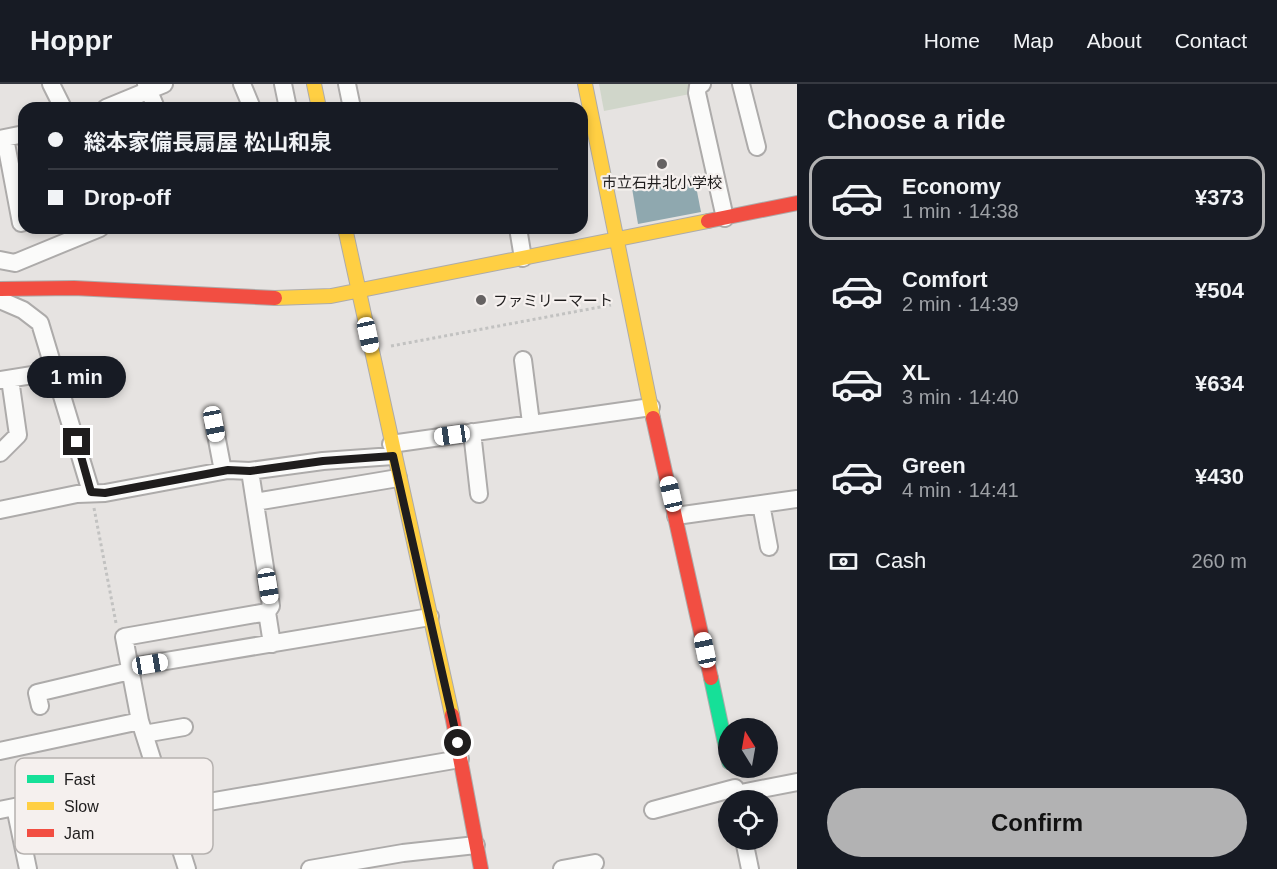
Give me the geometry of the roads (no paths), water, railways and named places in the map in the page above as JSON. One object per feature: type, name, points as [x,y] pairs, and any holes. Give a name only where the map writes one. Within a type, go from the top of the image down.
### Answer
[{"type":"street","points":[[51,84],[60,102]]},
{"type":"street","points":[[242,84],[250,102]]},
{"type":"street","points":[[283,84],[287,102]]},
{"type":"street","points":[[314,84],[318,102]]},
{"type":"street","points":[[347,84],[351,102]]},
{"type":"street","points":[[585,84],[586,102]]},
{"type":"street","points":[[702,84],[698,86],[697,93],[725,218]]},
{"type":"street","points":[[741,84],[757,147]]},
{"type":"street","points":[[119,102],[153,86],[155,102]]},
{"type":"street","points":[[588,117],[720,718]]},
{"type":"street","points":[[18,135],[3,138],[18,201]]},
{"type":"street","points":[[0,289],[74,288],[260,299],[331,296],[616,241],[797,203]]},
{"type":"street","points":[[2,262],[15,263],[85,234]]},
{"type":"street","points":[[346,234],[430,617],[481,869]]},
{"type":"street","points":[[519,234],[523,258]]},
{"type":"street","points":[[0,300],[23,310],[40,323],[56,369],[91,492]]},
{"type":"street","points":[[523,360],[531,423]]},
{"type":"street","points":[[0,453],[18,435],[5,380],[45,374],[56,369]]},
{"type":"street","points":[[0,510],[91,492],[105,493],[223,471],[250,471],[323,461],[392,450],[472,432],[651,406]]},
{"type":"street","points":[[214,424],[223,471]]},
{"type":"street","points":[[472,432],[479,494]]},
{"type":"street","points":[[250,471],[271,606],[267,612],[272,644]]},
{"type":"street","points":[[255,502],[398,478]]},
{"type":"street","points":[[676,516],[797,499]]},
{"type":"street","points":[[761,504],[770,547]]},
{"type":"street","points":[[152,758],[142,727],[124,637],[267,612]]},
{"type":"street","points":[[40,706],[37,693],[130,669],[430,617]]},
{"type":"street","points":[[0,751],[142,727],[183,727]]},
{"type":"street","points":[[213,801],[460,759]]},
{"type":"street","points":[[756,790],[797,782]]},
{"type":"street","points":[[653,810],[718,797]]},
{"type":"street","points":[[8,809],[15,830]]},
{"type":"street","points":[[310,869],[403,853],[476,845]]},
{"type":"street","points":[[746,850],[750,869]]},
{"type":"street","points":[[23,854],[28,869]]},
{"type":"street","points":[[183,854],[188,869]]},
{"type":"street","points":[[562,869],[584,866]]},
{"type":"water","points":[[694,176],[701,212],[638,224],[632,188]]},
{"type":"place","name":"市立石井北小学校","points":[[662,164]]},
{"type":"place","name":"ファミリーマート","points":[[481,300]]}]
